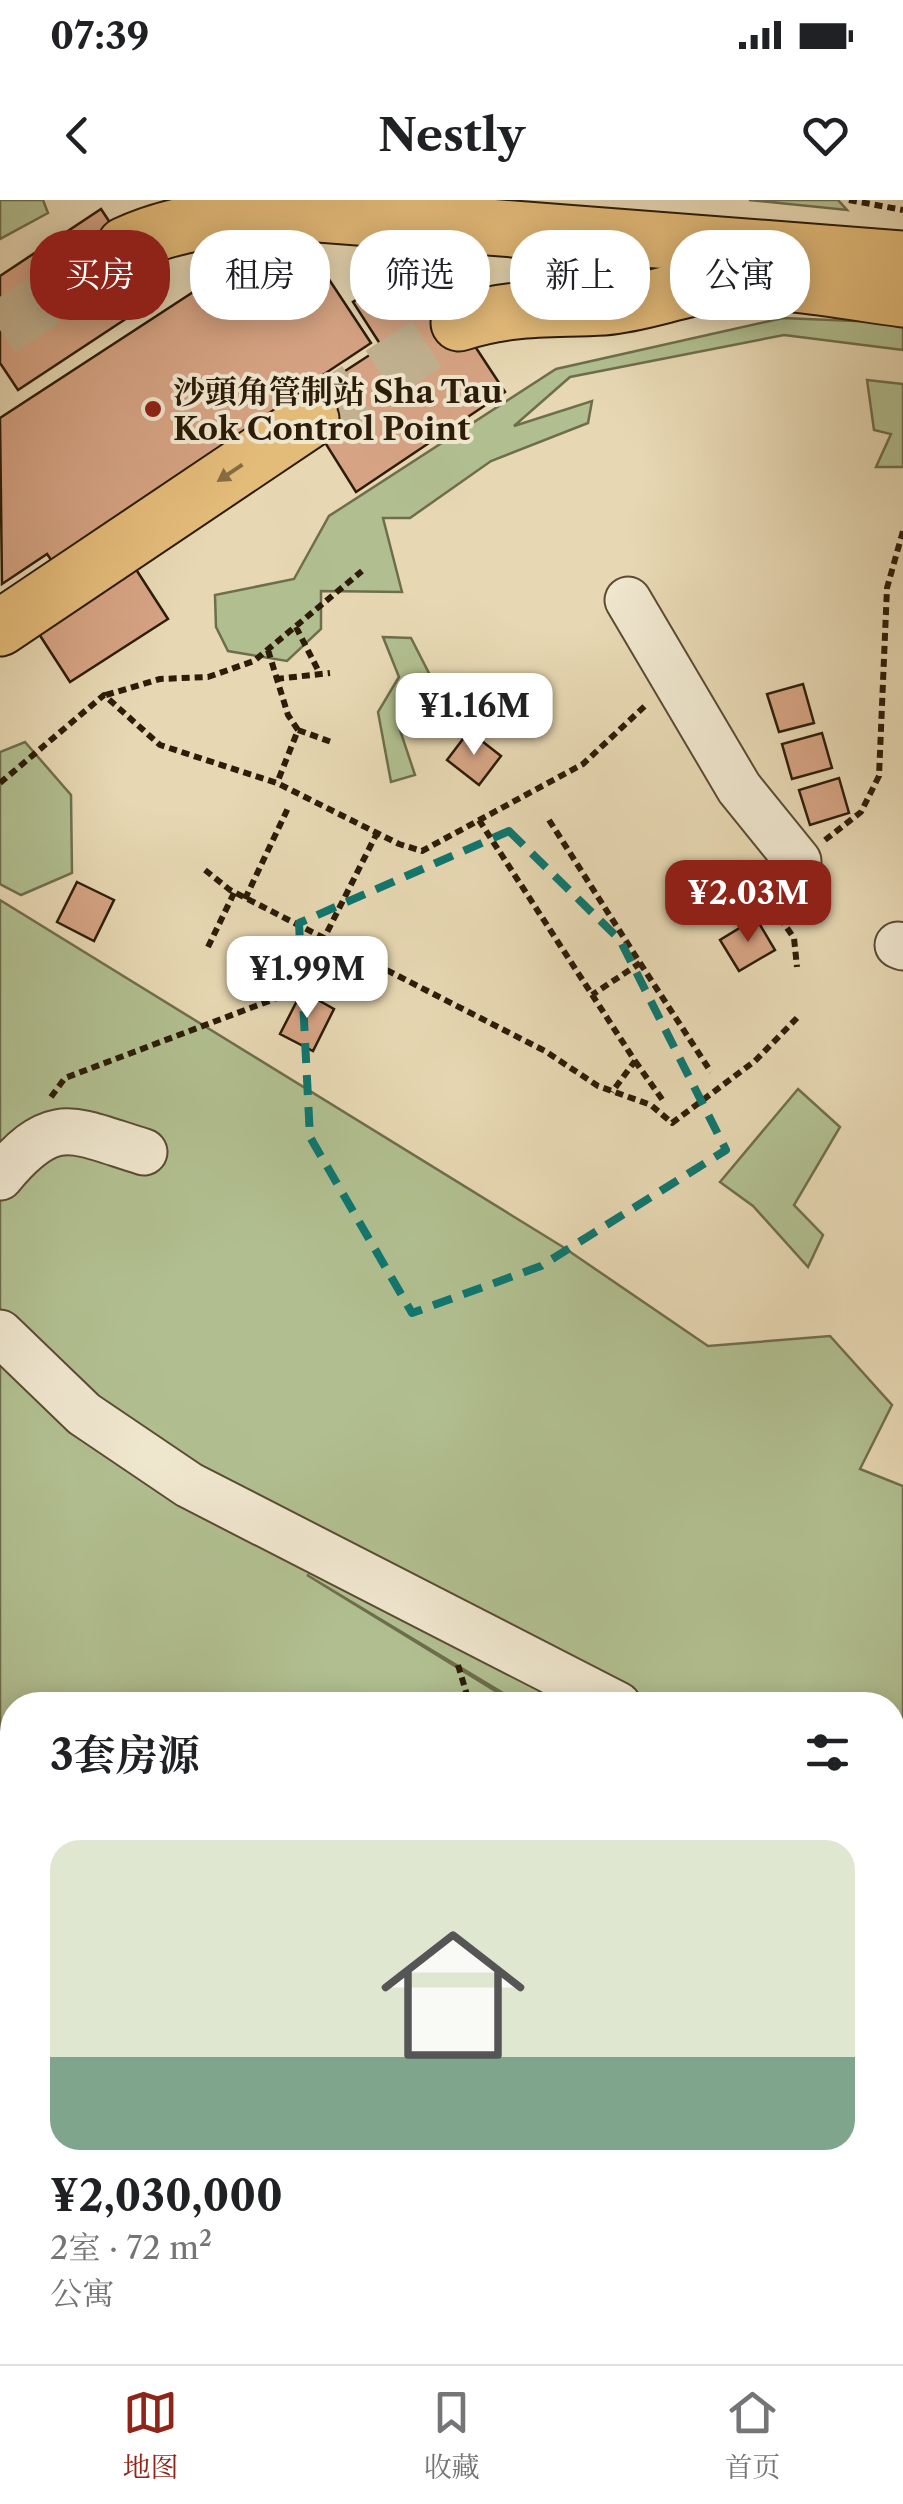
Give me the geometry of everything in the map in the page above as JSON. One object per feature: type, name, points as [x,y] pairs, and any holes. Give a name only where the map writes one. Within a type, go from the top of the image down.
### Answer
[{"type":"main road","points":[[157,230],[205,219],[293,212],[903,259]]},
{"type":"main road","points":[[459,323],[533,306],[608,306],[716,284],[770,281],[903,299]]},
{"type":"main road","points":[[0,628],[8,618],[311,418]]},
{"type":"street","points":[[628,600],[739,788],[798,861]]},
{"type":"street","points":[[0,1177],[39,1139],[64,1128],[144,1152]]},
{"type":"street","points":[[0,1333],[84,1414],[174,1476],[593,1692]]},
{"type":"path","points":[[850,200],[903,210]]},
{"type":"path","points":[[797,966],[794,938],[764,896],[766,886],[861,812],[879,776],[887,588],[903,531]]},
{"type":"path","points":[[0,783],[104,696],[160,679],[208,677],[254,661],[362,571]]},
{"type":"path","points":[[276,679],[325,674],[296,626]]},
{"type":"path","points":[[268,650],[298,730],[278,783]]},
{"type":"path","points":[[104,696],[160,745],[278,783],[422,851],[584,764],[673,680]]},
{"type":"path","points":[[298,730],[334,743]]},
{"type":"path","points":[[245,899],[289,806]]},
{"type":"path","points":[[479,820],[664,1102]]},
{"type":"path","points":[[549,820],[711,1072]]},
{"type":"path","points":[[39,1139],[38,1112],[65,1078],[298,990],[377,833]]},
{"type":"path","points":[[205,870],[245,899],[544,1051],[612,1092],[650,1105],[672,1124],[755,1061],[797,1018]]},
{"type":"path","points":[[208,947],[234,893]]},
{"type":"path","points":[[592,995],[640,963]]},
{"type":"path","points":[[612,1092],[635,1061]]},
{"type":"highlighted area","points":[[509,831],[620,940],[726,1150],[541,1266],[412,1313],[310,1137],[299,923]]},
{"type":"green space","points":[[0,200],[43,200],[48,213],[0,239]]},
{"type":"green space","points":[[749,200],[838,200],[847,210]]},
{"type":"green space","points":[[774,320],[903,323],[903,350],[784,335],[570,377],[514,426],[592,401],[588,423],[491,461],[410,518],[383,518],[402,592],[321,591],[321,629],[287,661],[228,651],[216,627],[215,595],[294,579],[329,516],[556,369]]},
{"type":"green space","points":[[867,380],[903,384],[903,467],[876,467],[891,434],[874,430]]},
{"type":"green space","points":[[383,637],[411,638],[435,685],[398,724],[415,775],[391,782],[378,712],[399,677]]},
{"type":"green space","points":[[25,742],[71,795],[72,873],[21,895],[0,884],[0,752]]},
{"type":"green space","points":[[0,900],[563,1247],[708,1346],[830,1336],[892,1405],[860,1469],[903,1486],[903,1692],[501,1692],[307,1575],[497,1692],[0,1692]]},
{"type":"green space","points":[[798,1089],[840,1127],[794,1205],[823,1235],[808,1267],[753,1206],[720,1182]]},
{"type":"building","points":[[101,209],[115,230],[69,230]]},
{"type":"building","points":[[30,256],[30,320],[124,320],[18,390],[0,363],[0,276]]},
{"type":"building","name":"沙頭角管制站 Sha Tau Kok Control Point","points":[[330,281],[350,311],[350,320],[356,320],[371,343],[285,400],[296,417],[59,571],[47,554],[2,584],[0,418],[150,320],[170,320],[170,307],[190,294],[190,320],[330,320]]},
{"type":"building","points":[[365,320],[458,320],[505,392],[356,492],[299,401],[382,347]]},
{"type":"building","points":[[128,557],[168,619],[70,682],[30,620]]},
{"type":"building","points":[[803,684],[814,723],[779,732],[767,694]]},
{"type":"building","points":[[469,731],[501,756],[479,785],[447,760]]},
{"type":"building","points":[[822,733],[832,768],[792,779],[782,744]]},
{"type":"building","points":[[839,778],[849,813],[810,825],[799,790]]},
{"type":"building","points":[[77,882],[114,900],[94,941],[57,922]]},
{"type":"building","points":[[756,918],[775,950],[739,971],[720,940]]},
{"type":"building","points":[[302,991],[334,1009],[313,1051],[280,1034]]},
{"type":"tunnel","points":[[0,330],[30,310]]},
{"type":"tunnel","points":[[311,419],[459,323]]},
{"type":"place","name":"沙頭角管制站 Sha Tau Kok Control Point","points":[[153,409]]}]
